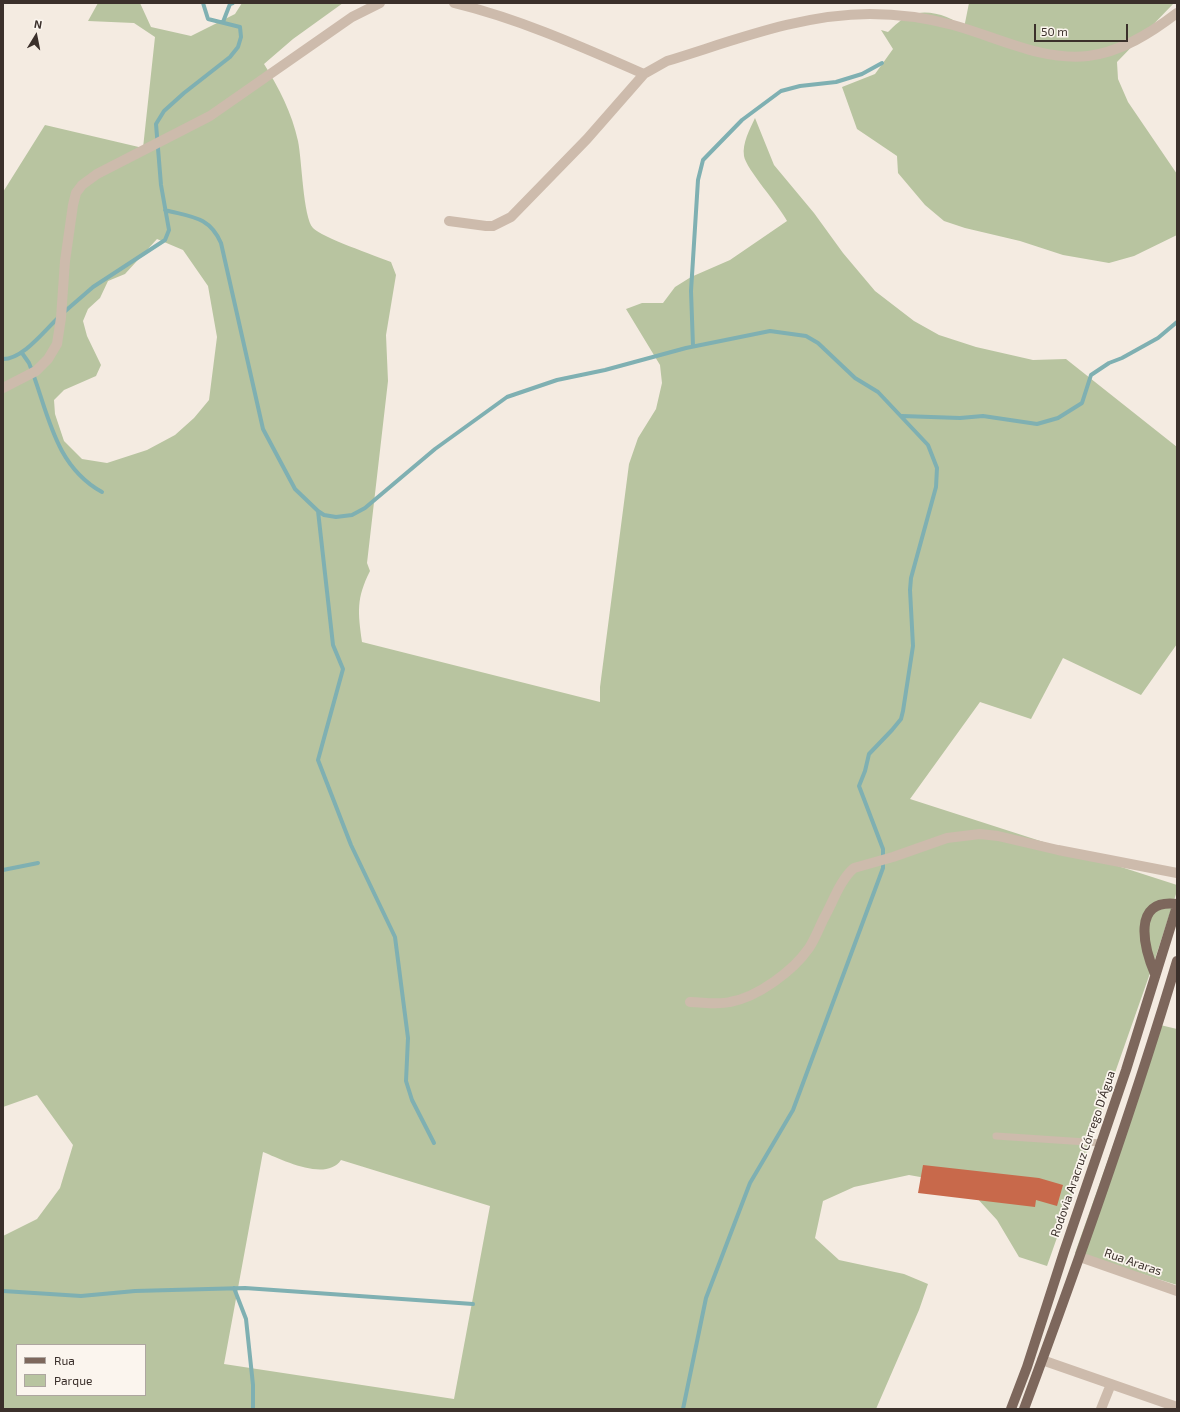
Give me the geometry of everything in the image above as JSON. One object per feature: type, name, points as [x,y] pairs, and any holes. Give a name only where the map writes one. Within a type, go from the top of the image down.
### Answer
[{"type":"main road","points":[[1156,974],[1146,947],[1147,918],[1150,910],[1157,904],[1166,902],[1177,905]]},
{"type":"main road","name":"Rodovia Aracruz Córrego D'Água","points":[[1011,1409],[1027,1367],[1156,974],[1177,905]]},
{"type":"main road","points":[[1024,1409],[1080,1257],[1148,1059],[1177,961]]},
{"type":"street","points":[[3,388],[36,371],[48,359],[57,344],[61,318],[65,261],[73,205],[76,193],[82,185],[97,174],[210,116],[352,16],[380,3]]},
{"type":"street","points":[[454,3],[491,13],[552,34],[644,74]]},
{"type":"street","points":[[449,221],[486,226],[501,223],[510,217],[587,139],[644,74],[667,61],[780,27],[840,15],[870,14],[922,18],[954,25],[1037,51],[1063,56],[1088,56],[1125,45],[1147,34],[1177,13]]},
{"type":"street","points":[[690,1002],[729,1003],[747,998],[765,987],[789,970],[809,948],[839,888],[854,868],[893,857],[948,838],[965,835],[998,836],[1058,850],[1177,873]]},
{"type":"street","name":"Rua Araras","points":[[1080,1257],[1177,1291]]},
{"type":"street","points":[[1042,1360],[1177,1407]]},
{"type":"street","points":[[1101,1409],[1111,1384]]},
{"type":"lane","points":[[996,1136],[1101,1142]]},
{"type":"green space","points":[[98,3],[140,3],[151,27],[191,36],[235,14],[242,3],[343,3],[293,39],[264,64],[284,101],[298,141],[305,201],[307,212],[313,228],[337,241],[391,262],[396,275],[386,335],[388,381],[367,563],[370,571],[362,590],[359,606],[362,642],[600,702],[600,687],[629,464],[638,438],[656,409],[662,383],[660,365],[626,309],[642,303],[663,303],[675,287],[691,277],[730,260],[787,221],[750,169],[744,156],[745,141],[755,118],[774,165],[814,213],[843,253],[875,291],[914,321],[939,335],[976,347],[1033,360],[1066,359],[1177,447],[1177,644],[1141,695],[1063,658],[1031,719],[980,702],[910,799],[1177,885],[1177,891],[1155,959],[1047,1266],[1019,1257],[997,1220],[965,1185],[909,1175],[854,1187],[823,1201],[815,1238],[839,1260],[904,1274],[928,1284],[919,1310],[876,1409],[3,1409],[3,1236],[37,1219],[60,1188],[73,1145],[37,1095],[3,1107],[3,192],[45,125],[143,148],[155,37],[134,23],[88,21]],"holes":[[[157,239],[183,250],[208,286],[217,337],[209,400],[194,418],[175,435],[147,450],[107,463],[82,459],[64,441],[55,414],[54,400],[64,390],[96,376],[101,365],[87,336],[83,321],[88,309],[100,298],[108,281],[125,274]],[[263,1152],[293,1164],[315,1169],[325,1169],[334,1166],[341,1160],[490,1206],[454,1399],[224,1364]]]},
{"type":"green space","points":[[969,3],[1174,3],[1117,62],[1118,79],[1128,102],[1177,174],[1177,235],[1134,256],[1109,263],[1063,255],[1020,241],[965,228],[944,221],[925,205],[898,173],[897,156],[857,129],[842,87],[875,74],[893,49],[881,30],[888,32],[904,18],[924,12],[939,14],[953,20],[964,28]]},
{"type":"green space","points":[[1156,1024],[1177,1029],[1177,1285],[1075,1253]]},
{"type":"building","points":[[923,1165],[1039,1178],[1063,1185],[1057,1206],[1036,1200],[1035,1207],[918,1193]]},
{"type":"waterway","points":[[63,313],[93,287],[165,240],[169,230],[161,185],[156,124],[164,111],[184,93],[230,57],[238,47],[241,37],[240,27],[208,19],[203,3]]},
{"type":"waterway","points":[[223,22],[230,4],[233,3]]},
{"type":"waterway","points":[[693,346],[691,291],[698,180],[703,160],[742,120],[781,91],[800,86],[836,82],[862,74],[882,63]]},
{"type":"waterway","points":[[165,210],[191,216],[205,223],[211,227],[221,243],[263,429],[295,489],[324,515],[336,517],[352,515],[365,508],[435,449],[507,397],[557,380],[605,370],[686,348],[770,331],[806,336],[818,343],[855,378],[878,392],[928,445],[937,468],[936,487],[911,578],[910,590],[913,646],[903,711],[901,719],[869,754],[865,771],[859,786],[883,849],[883,868],[793,1110],[750,1183],[706,1298],[683,1409]]},
{"type":"waterway","points":[[3,359],[11,358],[26,349],[58,318]]},
{"type":"waterway","points":[[902,416],[960,418],[983,416],[1037,424],[1058,418],[1082,403],[1091,375],[1109,363],[1122,358],[1158,338],[1177,322]]},
{"type":"waterway","points":[[22,353],[29,363],[54,435],[62,452],[86,481],[102,492]]},
{"type":"waterway","points":[[318,511],[333,645],[343,669],[318,760],[351,845],[395,937],[408,1038],[406,1081],[412,1100],[434,1143]]},
{"type":"waterway","points":[[3,870],[38,863]]},
{"type":"waterway","points":[[234,1288],[246,1319],[253,1385],[253,1409]]},
{"type":"waterway","points":[[3,1291],[81,1296],[135,1291],[245,1288],[473,1304]]}]
